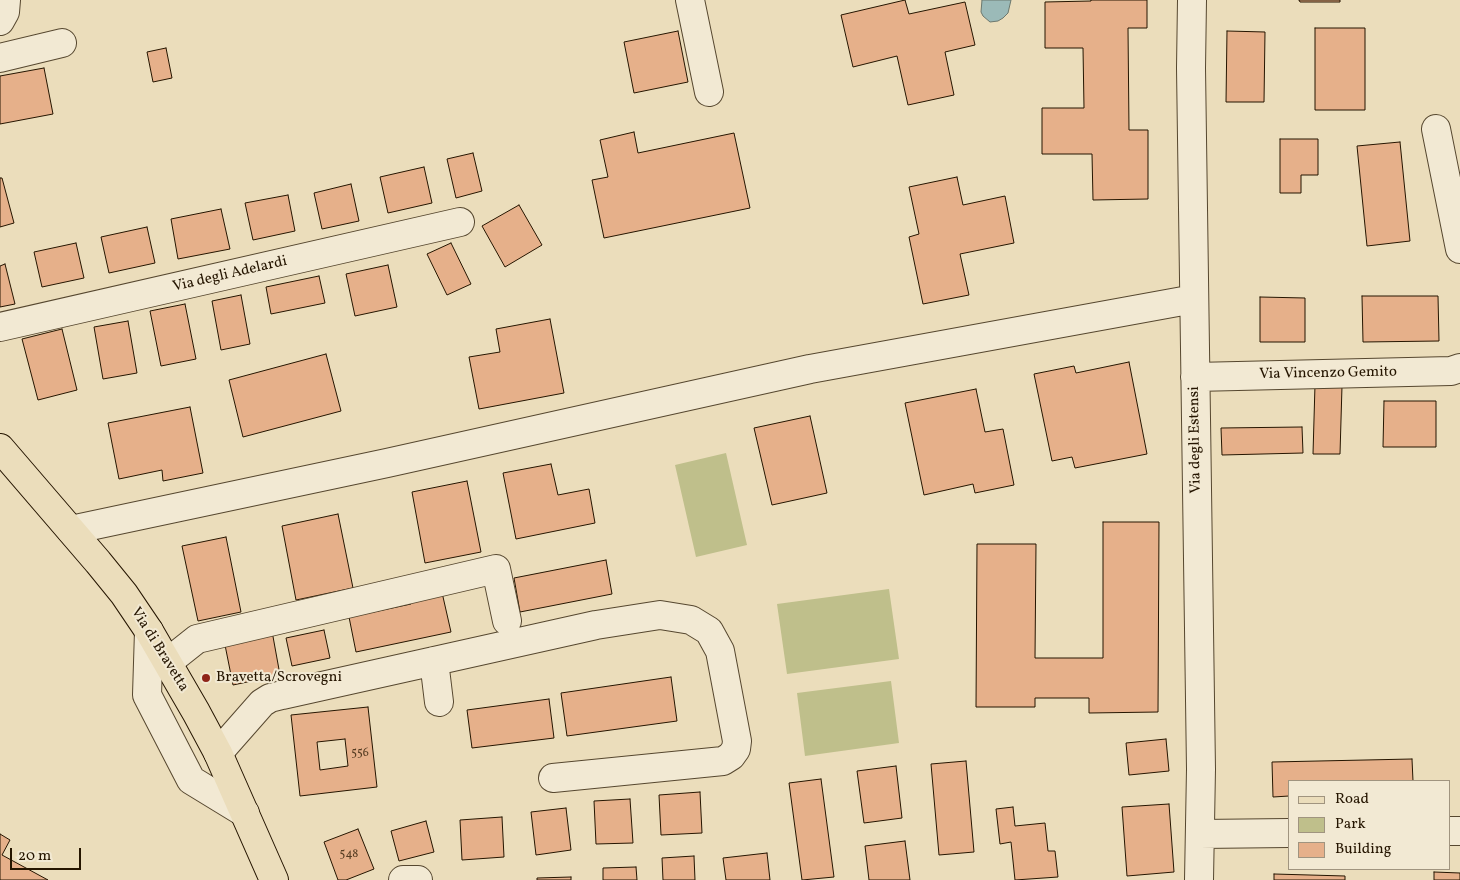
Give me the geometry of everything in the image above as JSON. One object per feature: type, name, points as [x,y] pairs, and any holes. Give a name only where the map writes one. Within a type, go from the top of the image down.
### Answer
[{"type":"main road","name":"Via di Bravetta","points":[[0,448],[115,583],[149,631],[218,754],[274,880]]},
{"type":"street","points":[[0,21],[5,12],[6,0]]},
{"type":"street","points":[[690,0],[709,92]]},
{"type":"street","name":"Via degli Estensi","points":[[1192,0],[1191,68],[1201,769],[1199,880]]},
{"type":"street","points":[[0,58],[62,43]]},
{"type":"street","points":[[1436,129],[1460,249]]},
{"type":"street","name":"Via degli Adelardi","points":[[0,327],[460,222]]},
{"type":"street","points":[[70,530],[387,463],[810,369],[1194,300]]},
{"type":"street","name":"Via Vincenzo Gemito","points":[[1195,377],[1450,371],[1460,368]]},
{"type":"street","points":[[197,639],[496,569],[507,621]]},
{"type":"street","points":[[168,662],[197,639],[202,630],[283,606]]},
{"type":"street","points":[[218,754],[262,703],[270,698],[596,625],[660,615],[691,620],[709,631],[720,651],[737,741],[736,749],[731,756],[723,760],[553,778]]},
{"type":"street","points":[[149,631],[147,695],[191,780],[245,813]]},
{"type":"street","points":[[434,661],[440,702]]},
{"type":"street","points":[[1200,834],[1288,833]]},
{"type":"street","points":[[403,880],[418,880]]},
{"type":"green space","points":[[726,453],[747,545],[696,557],[675,465]]},
{"type":"green space","points":[[889,589],[899,659],[787,674],[777,604]]},
{"type":"green space","points":[[891,681],[899,743],[805,756],[797,693]]},
{"type":"water","points":[[982,0],[1011,0],[1008,13],[998,21],[990,22],[981,12]]},
{"type":"building","points":[[905,0],[909,14],[965,2],[975,45],[945,52],[954,95],[908,105],[897,56],[853,67],[841,15]]},
{"type":"building","points":[[1147,0],[1147,28],[1128,28],[1129,130],[1148,130],[1148,199],[1093,200],[1092,154],[1042,154],[1042,108],[1084,108],[1083,48],[1045,48],[1045,2]]},
{"type":"building","points":[[1299,0],[1340,0],[1340,2],[1300,2]]},
{"type":"building","points":[[1315,28],[1365,28],[1365,110],[1315,110]]},
{"type":"building","points":[[678,31],[688,82],[634,93],[624,42]]},
{"type":"building","points":[[1227,31],[1265,32],[1264,102],[1226,102]]},
{"type":"building","points":[[166,48],[172,78],[153,82],[147,52]]},
{"type":"building","points":[[44,68],[53,114],[0,124],[0,76]]},
{"type":"building","points":[[634,132],[638,153],[734,133],[750,208],[604,238],[592,180],[608,177],[600,140]]},
{"type":"building","points":[[1280,139],[1318,139],[1318,175],[1301,175],[1301,193],[1280,193]]},
{"type":"building","points":[[1400,142],[1410,241],[1367,246],[1357,146]]},
{"type":"building","points":[[473,153],[482,191],[456,198],[447,159]]},
{"type":"building","points":[[424,167],[432,203],[388,213],[380,177]]},
{"type":"building","points":[[957,177],[963,205],[1005,196],[1014,243],[960,254],[969,295],[923,304],[909,237],[919,234],[909,187]]},
{"type":"building","points":[[0,178],[2,178],[14,223],[0,227]]},
{"type":"building","points":[[351,184],[359,221],[322,229],[314,193]]},
{"type":"building","points":[[288,195],[295,231],[253,240],[245,203]]},
{"type":"building","points":[[519,205],[542,245],[505,267],[482,226]]},
{"type":"building","points":[[221,209],[230,249],[178,259],[171,219]]},
{"type":"building","points":[[147,227],[155,263],[109,273],[101,237]]},
{"type":"building","points":[[76,243],[84,278],[42,287],[34,252]]},
{"type":"building","points":[[451,243],[471,284],[447,295],[427,254]]},
{"type":"building","points":[[5,264],[15,304],[0,307],[0,266]]},
{"type":"building","points":[[388,265],[397,307],[355,316],[346,274]]},
{"type":"building","points":[[319,276],[325,303],[271,314],[266,287]]},
{"type":"building","points":[[241,295],[250,344],[221,350],[212,301]]},
{"type":"building","points":[[1362,296],[1438,296],[1439,341],[1363,342]]},
{"type":"building","points":[[1260,297],[1305,298],[1305,342],[1260,342]]},
{"type":"building","points":[[185,304],[196,359],[161,366],[150,311]]},
{"type":"building","points":[[550,319],[564,393],[479,409],[469,357],[500,352],[496,329]]},
{"type":"building","points":[[128,321],[137,373],[103,379],[94,327]]},
{"type":"building","points":[[62,329],[77,390],[38,400],[22,339]]},
{"type":"building","points":[[326,354],[341,411],[243,437],[229,380]]},
{"type":"building","points":[[1129,362],[1147,454],[1075,468],[1072,457],[1052,461],[1034,374],[1074,366],[1076,373]]},
{"type":"building","points":[[1315,385],[1342,386],[1340,454],[1313,454]]},
{"type":"building","points":[[976,389],[985,432],[1003,429],[1014,485],[975,493],[973,484],[924,495],[905,403]]},
{"type":"building","points":[[1384,401],[1436,401],[1436,447],[1383,447]]},
{"type":"building","points":[[190,407],[203,473],[163,481],[162,470],[119,479],[108,423]]},
{"type":"building","points":[[810,416],[827,493],[772,505],[754,428]]},
{"type":"building","points":[[1302,427],[1303,453],[1222,455],[1221,428]]},
{"type":"building","points":[[551,464],[558,495],[589,489],[595,523],[516,539],[503,473]]},
{"type":"building","points":[[467,481],[481,552],[425,563],[412,492]]},
{"type":"building","points":[[338,514],[353,588],[296,600],[282,526]]},
{"type":"building","points":[[1103,522],[1159,522],[1158,712],[1089,713],[1089,698],[1035,698],[1035,707],[976,707],[977,544],[1036,544],[1035,658],[1103,658]]},
{"type":"building","points":[[226,537],[241,612],[198,621],[182,546]]},
{"type":"building","points":[[606,560],[612,594],[520,612],[514,578]]},
{"type":"building","points":[[441,588],[451,632],[356,652],[349,617],[411,604],[409,595]]},
{"type":"building","points":[[324,630],[330,658],[292,666],[286,638]]},
{"type":"building","points":[[272,631],[280,675],[233,685],[224,640]]},
{"type":"building","points":[[671,677],[677,721],[567,736],[561,693]]},
{"type":"building","points":[[549,699],[554,738],[472,748],[467,710]]},
{"type":"building","points":[[368,707],[377,787],[300,796],[291,715]],"holes":[[[345,739],[348,766],[320,770],[317,742]]]},
{"type":"building","points":[[1166,739],[1169,771],[1129,775],[1126,743]]},
{"type":"building","points":[[1412,759],[1413,780],[1288,780],[1288,796],[1273,797],[1272,762]]},
{"type":"building","points":[[966,761],[974,852],[939,855],[931,764]]},
{"type":"building","points":[[896,766],[902,818],[864,823],[857,771]]},
{"type":"building","points":[[821,779],[834,877],[802,880],[789,783]]},
{"type":"building","points":[[700,792],[702,833],[661,835],[659,795]]},
{"type":"building","points":[[630,799],[633,843],[596,844],[594,801]]},
{"type":"building","points":[[1169,804],[1174,872],[1127,876],[1122,807]]},
{"type":"building","points":[[1013,807],[1015,826],[1045,823],[1048,851],[1055,851],[1058,877],[1015,880],[1011,842],[1000,844],[996,809]]},
{"type":"building","points":[[566,808],[571,850],[536,855],[531,812]]},
{"type":"building","points":[[502,817],[504,857],[462,860],[460,820]]},
{"type":"building","points":[[426,821],[434,852],[399,861],[391,831]]},
{"type":"building","points":[[358,829],[374,869],[346,880],[338,880],[324,842]]},
{"type":"building","points":[[0,834],[10,840],[2,855],[48,880],[0,880]]},
{"type":"building","points":[[905,841],[910,880],[869,880],[865,846]]},
{"type":"building","points":[[767,853],[770,880],[726,880],[723,858]]},
{"type":"building","points":[[694,856],[695,880],[663,880],[662,858]]},
{"type":"building","points":[[636,867],[637,880],[603,880],[603,868]]},
{"type":"building","points":[[1434,872],[1460,873],[1460,880],[1434,880]]},
{"type":"building","points":[[1274,874],[1345,876],[1345,880],[1274,880]]},
{"type":"building","points":[[571,877],[571,880],[537,880],[537,878]]},
{"type":"place","name":"Bravetta/Scrovegni","points":[[206,678]]}]
